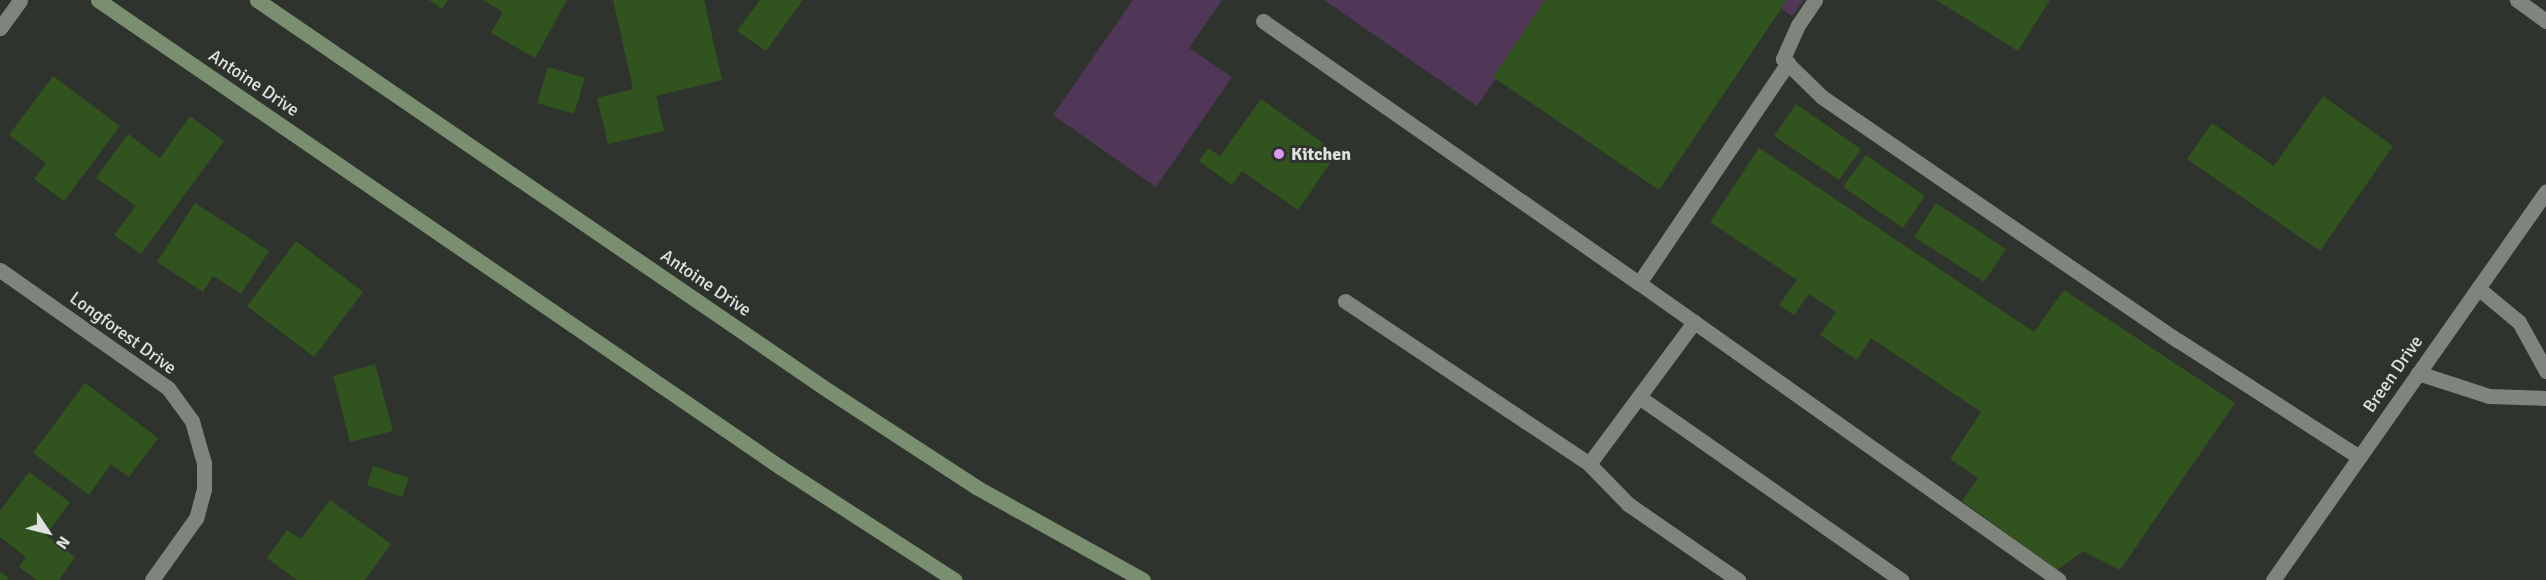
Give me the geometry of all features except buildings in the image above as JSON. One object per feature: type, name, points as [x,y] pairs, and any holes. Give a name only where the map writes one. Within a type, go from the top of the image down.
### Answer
[{"type":"main road","name":"Antoine Drive","points":[[98,0],[780,467],[955,580]]},
{"type":"main road","name":"Antoine Drive","points":[[257,0],[829,391],[976,487],[1143,580]]},
{"type":"street","points":[[0,28],[20,0]]},
{"type":"street","points":[[1815,0],[1798,25],[1783,59],[1832,104],[2178,341],[2359,457]]},
{"type":"street","points":[[2517,0],[2546,21]]},
{"type":"street","points":[[1263,21],[2059,580]]},
{"type":"street","points":[[1639,283],[1788,63]]},
{"type":"street","name":"Breen Drive","points":[[2273,580],[2546,191]]},
{"type":"street","name":"Longforest Drive","points":[[0,270],[168,388],[192,421],[199,448],[204,489],[196,518],[152,580]]},
{"type":"street","points":[[2478,288],[2519,322],[2546,371]]},
{"type":"street","points":[[1345,300],[1589,464],[1628,504],[1738,580]]},
{"type":"street","points":[[1589,464],[1694,322]]},
{"type":"street","points":[[2418,374],[2490,396],[2546,398]]},
{"type":"street","points":[[1638,397],[1901,580]]},
{"type":"shaded area","points":[[1133,0],[1222,0],[1189,48],[1232,77],[1156,187],[1053,115]]},
{"type":"shaded area","points":[[1324,0],[1550,0],[1477,106]]},
{"type":"shaded area","points":[[1769,0],[1804,0],[1792,16]]},
{"type":"place","name":"Kitchen","points":[[1279,154]]}]
